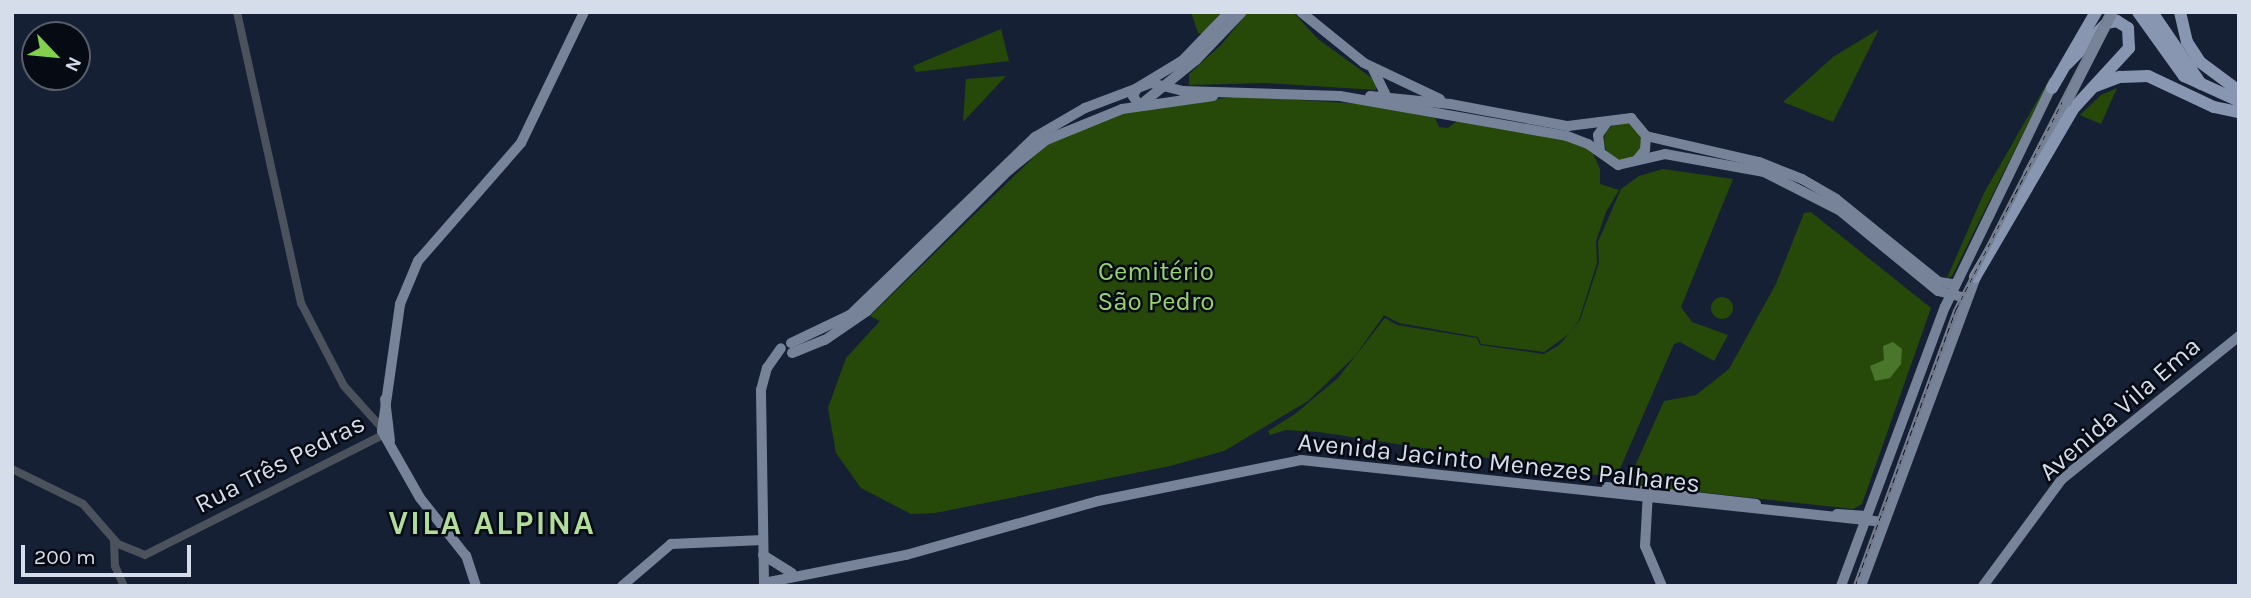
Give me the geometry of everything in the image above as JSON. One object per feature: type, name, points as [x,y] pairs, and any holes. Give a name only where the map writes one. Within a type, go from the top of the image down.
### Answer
[{"type":"highway","points":[[2052,88],[2096,12]]},
{"type":"highway","points":[[2138,12],[2184,76],[2238,108]]},
{"type":"highway","points":[[2152,12],[2199,83],[2238,108]]},
{"type":"highway","points":[[2180,12],[2188,42],[2200,62],[2239,91]]},
{"type":"highway","points":[[1975,277],[2068,118],[2090,89],[2129,48],[2131,40],[2125,25],[2115,20],[2107,23],[2067,64]]},
{"type":"highway","points":[[2090,89],[2120,77],[2148,76],[2214,107],[2238,108]]},
{"type":"main road","points":[[476,586],[466,556],[420,498],[385,430],[385,399],[400,304],[413,268],[520,143],[584,12]]},
{"type":"main road","points":[[759,584],[763,555],[762,397],[774,365],[787,350],[850,315],[1035,136],[1069,115],[1144,84],[1183,60],[1229,12]]},
{"type":"main road","points":[[1140,105],[1179,74],[1242,12]]},
{"type":"main road","points":[[1301,12],[1336,45],[1373,69],[1450,104]]},
{"type":"main road","points":[[1841,586],[1949,296],[2088,12]]},
{"type":"main road","points":[[1861,586],[1975,277],[2113,12]]},
{"type":"main road","points":[[1373,69],[1386,97],[1396,105]]},
{"type":"main road","points":[[1179,74],[1189,91]]},
{"type":"main road","points":[[1374,96],[1382,86],[1398,81]]},
{"type":"main road","points":[[1144,84],[1189,91],[1255,91],[1348,97],[1567,136],[1600,151],[1618,165],[1665,154],[1748,168],[1823,200],[1949,296],[1966,298]]},
{"type":"main road","points":[[1140,105],[1133,96],[1144,84]]},
{"type":"main road","points":[[787,350],[825,340],[867,311],[1009,170],[1046,139],[1076,124],[1140,105],[1255,91]]},
{"type":"main road","points":[[1348,97],[1374,96],[1450,104],[1552,124],[1607,122],[1631,118],[1646,136],[1759,162],[1802,179],[1836,199],[1939,282],[1955,284]]},
{"type":"main road","points":[[1423,110],[1444,110],[1450,104]]},
{"type":"main road","points":[[1600,151],[1598,135],[1607,122]]},
{"type":"main road","points":[[1636,161],[1645,150],[1646,136]]},
{"type":"main road","name":"Avenida Vila Ema","points":[[1983,586],[2062,479],[2239,336]]},
{"type":"main road","points":[[385,399],[385,430]]},
{"type":"main road","name":"Avenida Jacinto Menezes Palhares","points":[[950,538],[1022,513],[1290,456],[1884,523]]},
{"type":"main road","points":[[1648,495],[1646,551],[1662,586]]},
{"type":"main road","points":[[759,584],[792,573],[906,550],[950,538]]},
{"type":"main road","points":[[759,584],[881,560],[950,538]]},
{"type":"main road","points":[[622,586],[671,544],[763,540]]},
{"type":"main road","points":[[763,555],[792,573]]},
{"type":"street","points":[[237,12],[301,303],[333,368],[366,413],[385,430]]},
{"type":"street","name":"Rua Três Pedras","points":[[12,469],[83,503],[114,540],[133,554],[153,553],[385,430]]},
{"type":"street","points":[[114,540],[115,566],[124,586]]},
{"type":"green space","points":[[1191,12],[1221,12],[1203,34],[1198,33]]},
{"type":"green space","points":[[1248,12],[1293,12],[1318,39],[1376,81],[1376,90],[1266,83],[1189,85],[1189,74],[1221,45]]},
{"type":"green space","points":[[1001,29],[1009,61],[916,72],[913,66]]},
{"type":"green space","points":[[1879,29],[1833,122],[1783,102],[1833,57]]},
{"type":"green space","points":[[2053,73],[1952,276],[1947,278],[1984,193]]},
{"type":"green space","points":[[1006,76],[963,122],[966,79]]},
{"type":"green space","points":[[2117,88],[2101,124],[2080,115],[2101,95]]},
{"type":"green space","name":"Cemitério São Pedro","points":[[1240,96],[1361,104],[1435,118],[1439,127],[1448,128],[1457,121],[1578,142],[1592,151],[1600,169],[1600,184],[1619,190],[1606,212],[1596,241],[1597,263],[1579,320],[1570,332],[1580,320],[1599,263],[1598,242],[1621,189],[1639,176],[1663,169],[1733,179],[1681,307],[1692,322],[1728,335],[1714,361],[1680,342],[1674,344],[1616,478],[1319,432],[1286,430],[1270,435],[1268,431],[1295,414],[1338,378],[1385,318],[1397,325],[1477,338],[1480,345],[1544,354],[1559,345],[1569,334],[1544,352],[1481,344],[1478,337],[1399,323],[1384,315],[1355,356],[1308,401],[1224,451],[1170,466],[935,513],[911,514],[861,488],[836,453],[828,408],[846,358],[880,321],[870,316],[1045,146],[1088,123],[1140,109]]},
{"type":"green space","points":[[1623,122],[1636,128],[1642,141],[1636,154],[1623,160],[1610,154],[1604,141],[1610,128]]},
{"type":"green space","points":[[1811,212],[1931,308],[1862,504],[1853,509],[1627,484],[1664,401],[1696,395],[1729,369],[1776,284],[1804,213]]},
{"type":"green space","points":[[1722,297],[1730,300],[1733,308],[1730,316],[1722,319],[1714,316],[1711,308],[1714,300]]},
{"type":"shaded area","points":[[1893,342],[1902,349],[1901,364],[1890,378],[1875,381],[1870,366],[1884,360],[1883,346]]},
{"type":"railway","points":[[1855,586],[1956,309],[2108,12]]},
{"type":"district","name":"VILA ALPINA","points":[[492,524]]}]
